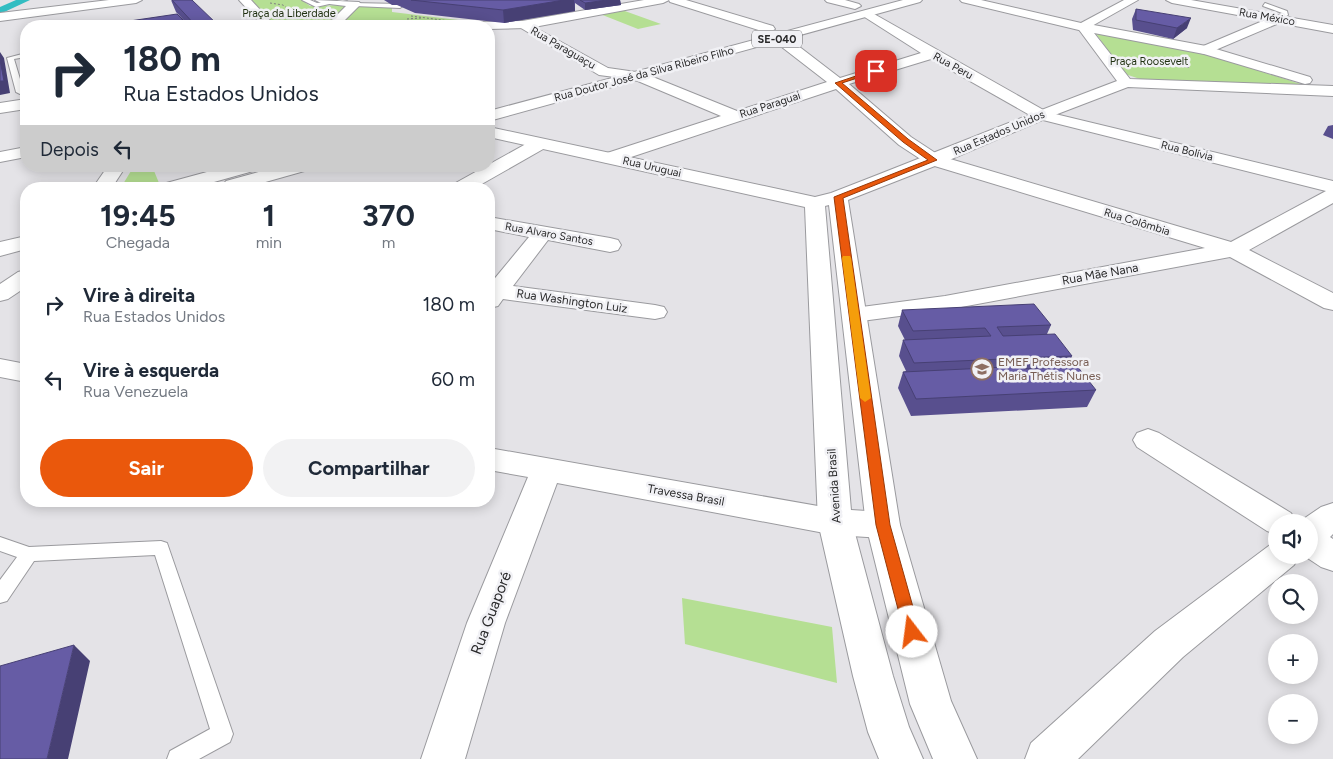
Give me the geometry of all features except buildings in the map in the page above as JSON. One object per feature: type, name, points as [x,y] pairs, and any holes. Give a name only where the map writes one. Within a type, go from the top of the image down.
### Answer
[{"type":"street","points":[[0,17],[136,0]]},
{"type":"street","points":[[245,0],[263,20]]},
{"type":"street","points":[[495,26],[522,25],[663,0]]},
{"type":"street","points":[[674,0],[774,33]]},
{"type":"street","name":"Rua Peru","points":[[831,0],[861,10],[932,54],[1041,115]]},
{"type":"street","name":"Rua Doutor José da Silva Ribeiro Filho","points":[[861,10],[878,0]]},
{"type":"street","name":"Rua Doutor José da Silva Ribeiro Filho","points":[[495,100],[861,10],[916,0]]},
{"type":"street","points":[[966,0],[1083,27],[1206,50],[1333,90]]},
{"type":"street","points":[[1083,27],[1132,0]]},
{"type":"street","name":"Rua México","points":[[1172,0],[1333,29]]},
{"type":"street","points":[[327,1],[350,2]]},
{"type":"street","points":[[336,20],[350,2]]},
{"type":"street","points":[[1206,50],[1278,19]]},
{"type":"street","name":"Rua Paraguaçu","points":[[522,25],[604,72]]},
{"type":"street","points":[[1083,27],[1126,83],[1333,90]]},
{"type":"street","name":"Rua Doutor José da Silva Ribeiro Filho","points":[[495,114],[638,76],[774,33]]},
{"type":"street","name":"Rua Colômbia","points":[[774,33],[838,83],[905,141],[934,160],[1233,250],[1333,303]]},
{"type":"street","name":"Rua Paraguai","points":[[610,158],[735,116],[932,54]]},
{"type":"street","points":[[604,72],[638,76],[735,116]]},
{"type":"street","name":"Rua Estados Unidos","points":[[827,200],[934,160],[1041,115],[1126,83]]},
{"type":"street","points":[[0,108],[20,105]]},
{"type":"street","name":"Rua Bolívia","points":[[1041,115],[1333,186]]},
{"type":"street","name":"Rua Uruguai","points":[[495,133],[539,144],[827,200]]},
{"type":"street","points":[[495,169],[539,144]]},
{"type":"street","points":[[0,157],[20,153]]},
{"type":"street","points":[[192,182],[229,172]]},
{"type":"street","points":[[244,182],[280,172]]},
{"type":"street","points":[[471,182],[489,172]]},
{"type":"street","name":"Rua Mãe Nana","points":[[854,315],[945,303],[1233,250],[1333,195]]},
{"type":"street","points":[[827,200],[854,315],[883,525],[931,704],[955,759]]},
{"type":"street","name":"Avenida Brasil","points":[[827,200],[835,522],[873,676],[889,732],[902,759]]},
{"type":"street","name":"Rua Alvaro Santos","points":[[495,224],[610,245]]},
{"type":"street","points":[[0,233],[20,228]]},
{"type":"street","points":[[495,289],[542,234]]},
{"type":"street","points":[[0,249],[20,244]]},
{"type":"street","points":[[0,294],[20,281]]},
{"type":"street","name":"Rua Washington Luiz","points":[[495,294],[656,312]]},
{"type":"street","points":[[0,368],[20,372]]},
{"type":"street","points":[[1148,440],[1268,515]]},
{"type":"street","name":"Travessa Brasil","points":[[495,460],[835,522],[883,525]]},
{"type":"street","name":"Rua Guaporé","points":[[443,759],[468,674],[486,623],[547,469]]},
{"type":"street","points":[[1318,527],[1333,516]]},
{"type":"street","points":[[1318,547],[1333,557]]},
{"type":"street","points":[[1047,759],[1169,644],[1271,564]]},
{"type":"lane","points":[[305,0],[313,4],[327,1]]},
{"type":"lane","points":[[350,2],[400,6]]},
{"type":"lane","points":[[1265,4],[1285,12],[1285,15],[1278,19]]},
{"type":"lane","points":[[20,56],[10,58],[20,92]]},
{"type":"lane","points":[[0,544],[29,554],[161,548],[222,734],[178,759]]},
{"type":"lane","points":[[0,595],[29,554]]},
{"type":"path","points":[[406,15],[445,20]]},
{"type":"green space","name":"Praça da Liberdade","points":[[302,0],[310,6],[343,5],[392,8],[392,12],[458,20],[270,20],[250,1]]},
{"type":"green space","points":[[622,10],[661,24],[638,29],[600,14]]},
{"type":"green space","name":"Praça Roosevelt","points":[[1094,31],[1197,51],[1310,87],[1146,81],[1125,74]]},
{"type":"green space","points":[[130,172],[154,172],[159,182],[124,182]]},
{"type":"green space","points":[[682,598],[832,627],[837,683],[685,644]]},
{"type":"waterway","points":[[0,11],[25,0]]},
{"type":"slow traffic","points":[[846,258],[865,398]]},
{"type":"place","name":"EMEF Professora Maria Thétis Nunes","points":[[982,369]]},
{"type":"route","points":[[876,71],[838,83],[905,141],[934,160],[838,197],[883,525],[912,632]]}]
